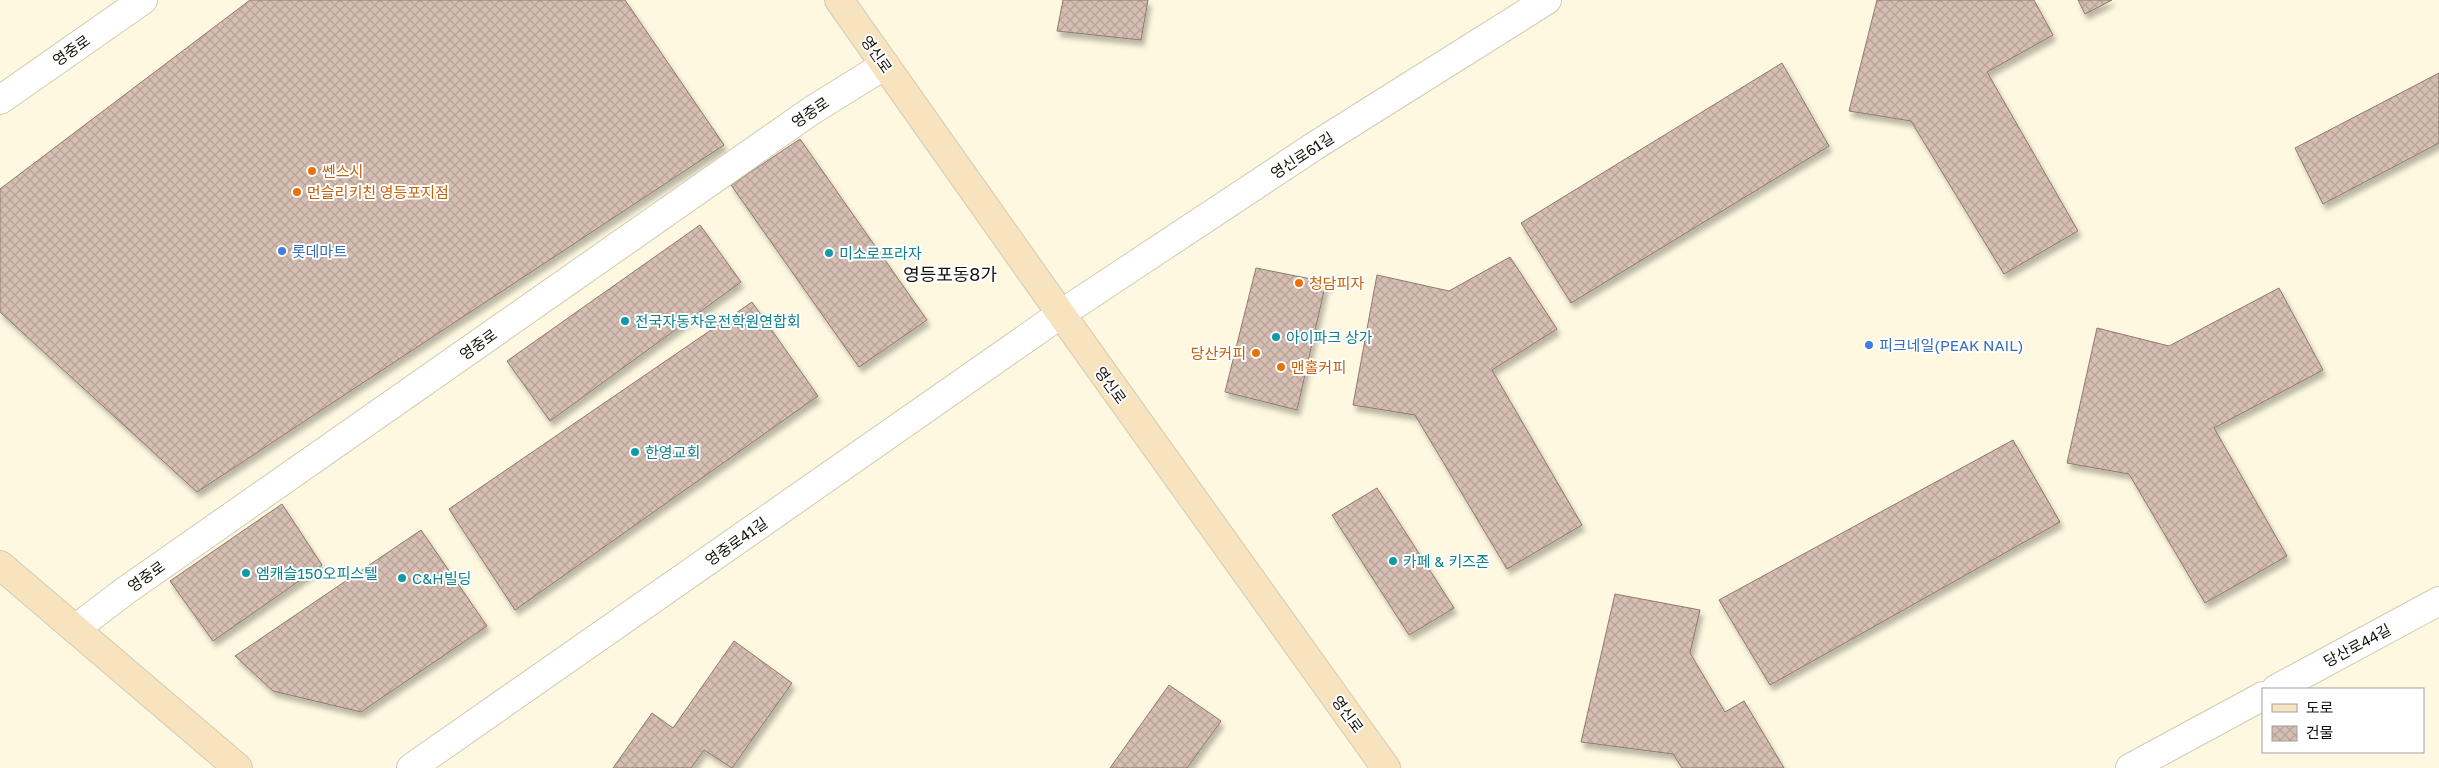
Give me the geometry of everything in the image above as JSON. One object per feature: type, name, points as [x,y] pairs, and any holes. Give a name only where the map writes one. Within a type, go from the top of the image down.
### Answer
[{"type":"main road","name":"영신로","points":[[839,0],[1060,314],[1386,768]]},
{"type":"main road","points":[[0,565],[238,768]]},
{"type":"street","name":"영중로","points":[[0,100],[143,0]]},
{"type":"street","name":"영신로61길","points":[[1060,314],[1313,147],[1547,0]]},
{"type":"street","name":"영중로","points":[[75,629],[133,585],[811,111],[885,64]]},
{"type":"street","name":"영중로41길","points":[[411,768],[1060,314]]},
{"type":"street","name":"당산로44길","points":[[2278,688],[2439,601]]},
{"type":"street","points":[[2130,768],[2262,697]]},
{"type":"building","name":"롯데마트","points":[[250,0],[625,0],[724,145],[197,492],[0,312],[0,189]]},
{"type":"building","points":[[1063,0],[1148,0],[1141,40],[1057,31]]},
{"type":"building","points":[[1877,0],[2034,0],[2053,35],[1987,72],[2078,231],[2004,274],[1911,121],[1849,111]]},
{"type":"building","points":[[2078,0],[2112,0],[2085,14]]},
{"type":"building","points":[[1782,63],[1829,146],[1571,303],[1521,223]]},
{"type":"building","points":[[2439,73],[2439,143],[2323,204],[2295,148]]},
{"type":"building","name":"미소로프라자","points":[[800,139],[927,320],[859,367],[731,185]]},
{"type":"building","name":"전국자동차운전학원연합회","points":[[700,225],[741,282],[550,421],[507,361]]},
{"type":"building","points":[[1510,257],[1557,329],[1492,370],[1582,525],[1507,569],[1415,415],[1353,405],[1377,275],[1449,291]]},
{"type":"building","name":"아이파크 상가","points":[[1256,268],[1326,282],[1297,410],[1225,392]]},
{"type":"building","points":[[2279,288],[2323,370],[2214,428],[2287,556],[2205,603],[2129,474],[2067,463],[2097,328],[2169,346]]},
{"type":"building","name":"한영교회","points":[[752,302],[818,396],[515,610],[449,509]]},
{"type":"building","points":[[2013,440],[2060,522],[1770,685],[1719,600]]},
{"type":"building","name":"카페 & 키즈존","points":[[1377,488],[1454,608],[1409,635],[1332,515]]},
{"type":"building","name":"엠캐슬150오피스텔","points":[[282,504],[322,565],[213,641],[170,581]]},
{"type":"building","name":"C&H빌딩","points":[[421,530],[487,626],[361,712],[273,691],[235,656]]},
{"type":"building","points":[[1615,594],[1700,610],[1690,653],[1725,712],[1744,701],[1784,768],[1682,768],[1673,754],[1581,742]]},
{"type":"building","points":[[734,641],[792,683],[732,768],[704,750],[691,768],[613,768],[652,713],[673,728]]},
{"type":"building","points":[[1169,685],[1221,721],[1187,768],[1110,768]]},
{"type":"place","name":"쎈스시","points":[[312,171]]},
{"type":"place","name":"먼슬리키친 영등포지점","points":[[297,192]]},
{"type":"place","name":"롯데마트","points":[[282,251]]},
{"type":"place","name":"미소로프라자","points":[[829,253]]},
{"type":"place","name":"청담피자","points":[[1299,283]]},
{"type":"place","name":"전국자동차운전학원연합회","points":[[625,321]]},
{"type":"place","name":"아이파크 상가","points":[[1276,337]]},
{"type":"place","name":"피크네일(PEAK NAIL)","points":[[1869,345]]},
{"type":"place","name":"당산커피","points":[[1256,353]]},
{"type":"place","name":"맨홀커피","points":[[1281,367]]},
{"type":"place","name":"한영교회","points":[[635,452]]},
{"type":"place","name":"카페 & 키즈존","points":[[1393,561]]},
{"type":"place","name":"엠캐슬150오피스텔","points":[[246,573]]},
{"type":"place","name":"C&H빌딩","points":[[402,578]]},
{"type":"district","name":"영등포동8가","points":[[950,274]]}]
